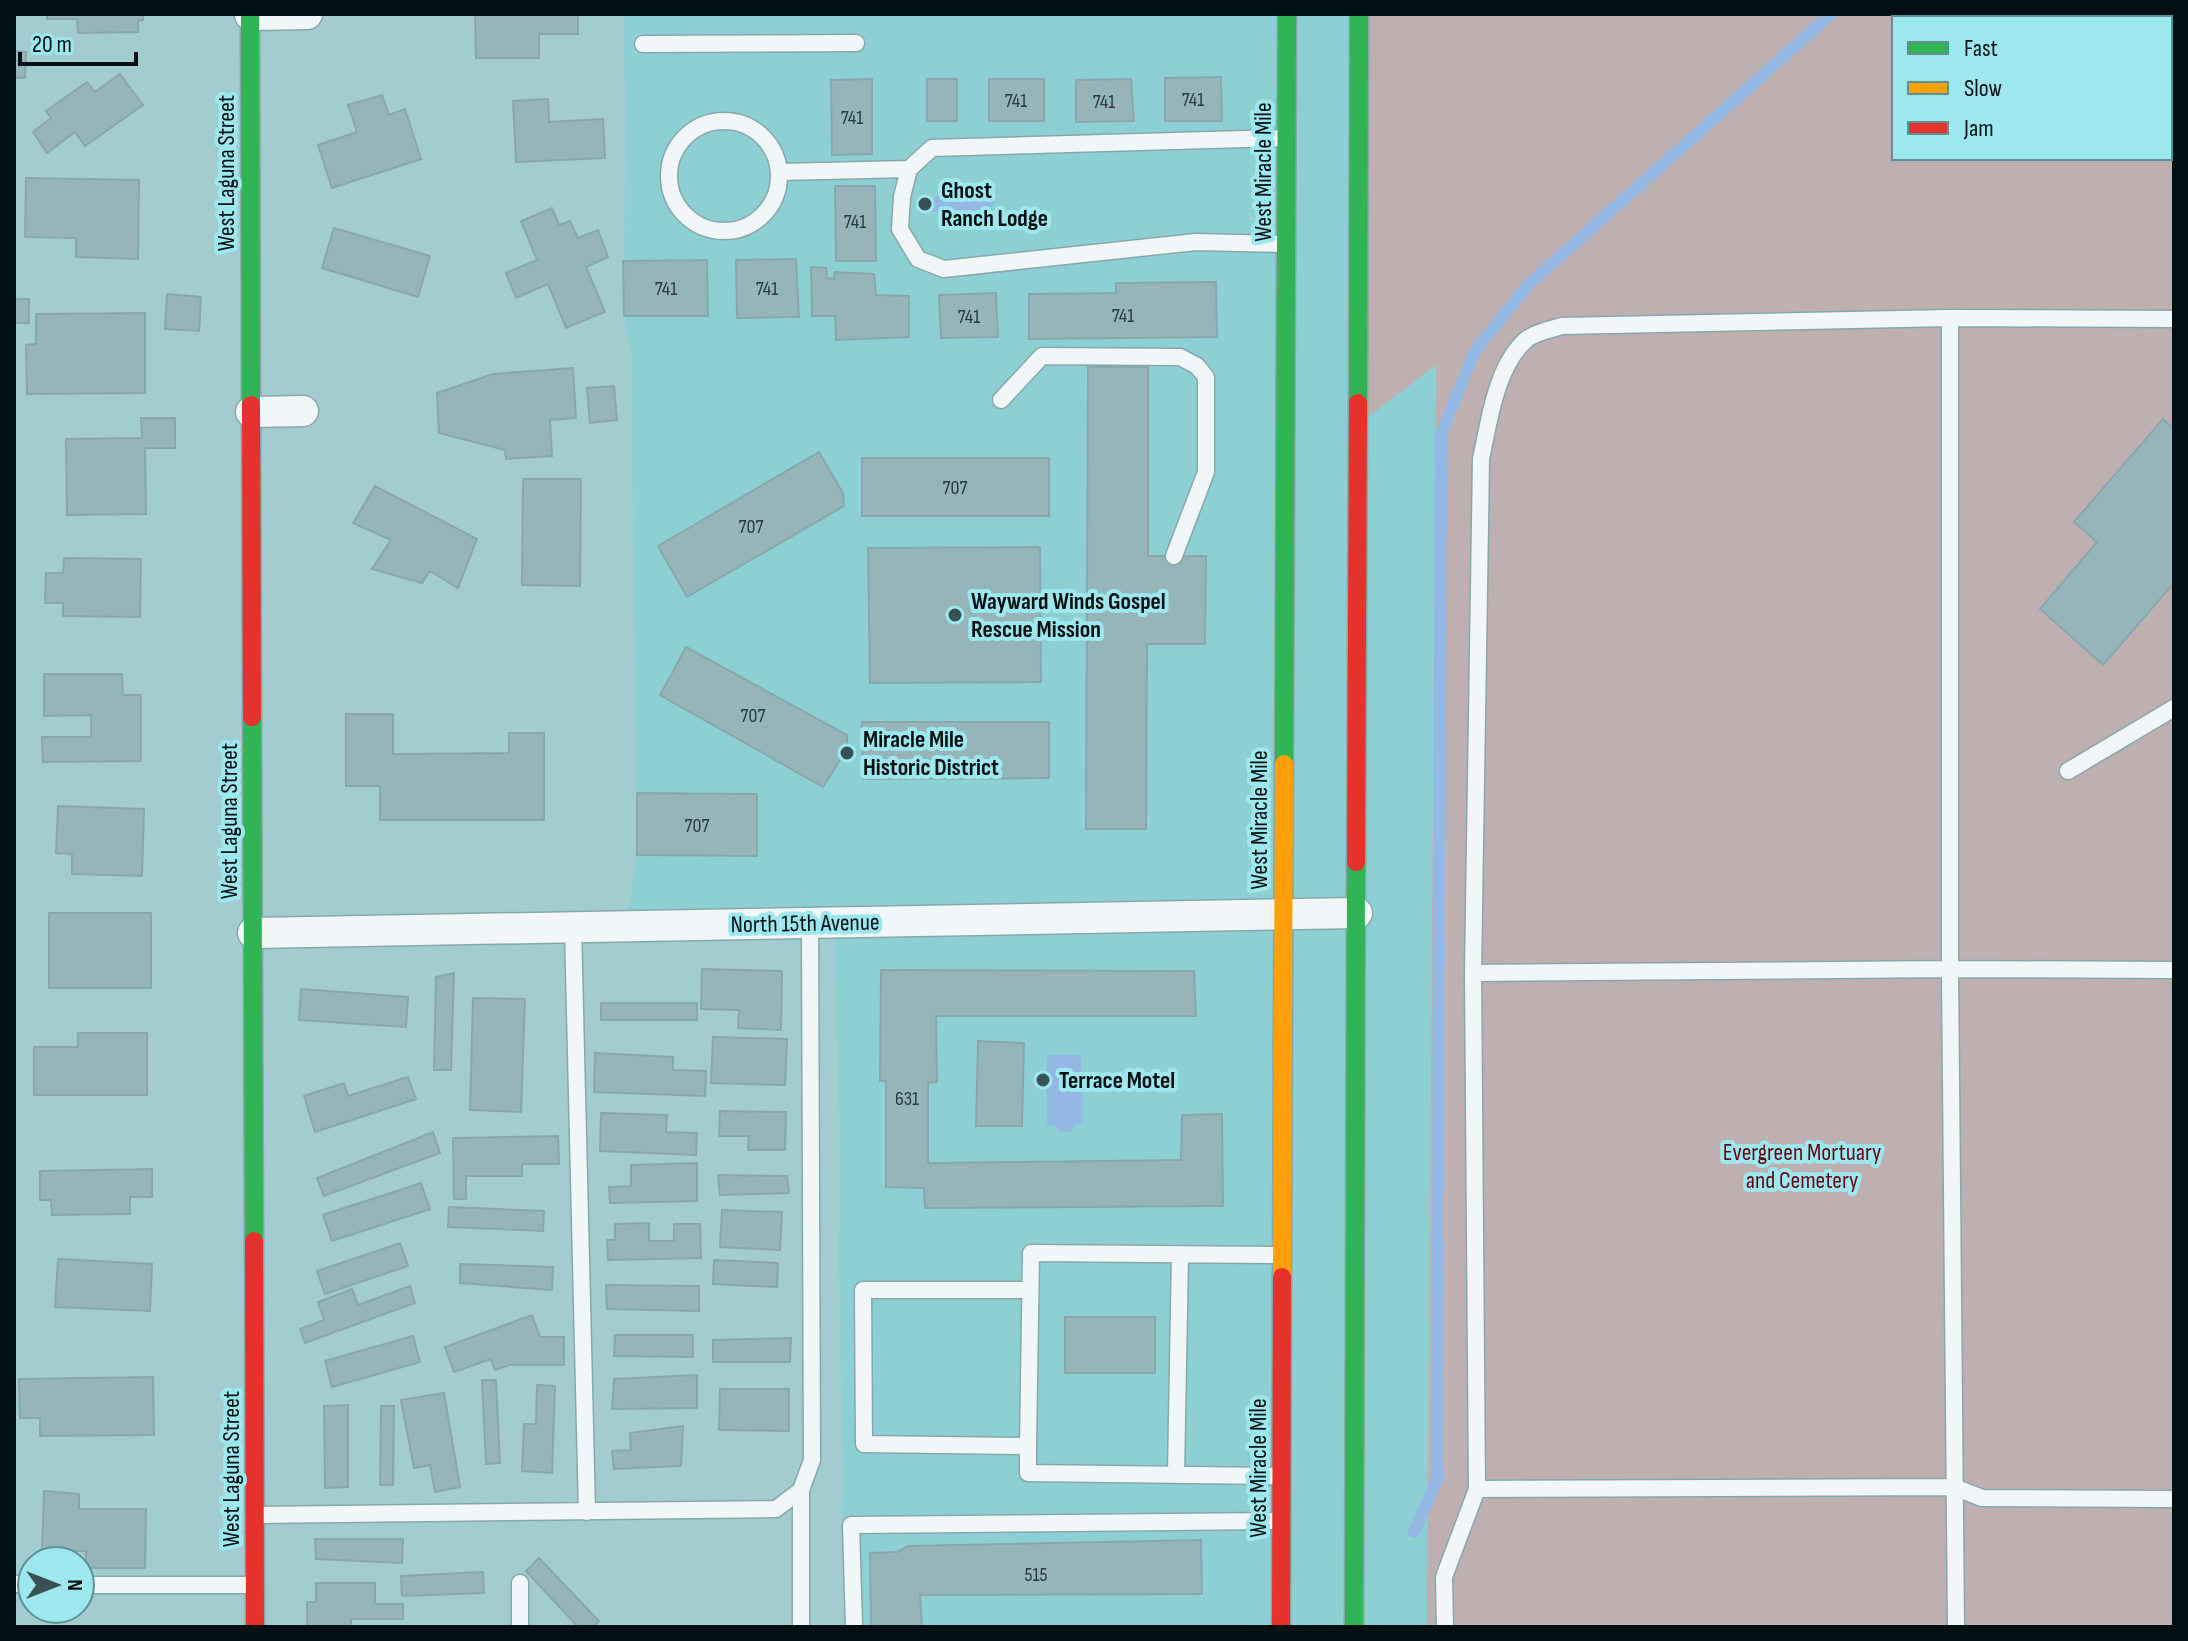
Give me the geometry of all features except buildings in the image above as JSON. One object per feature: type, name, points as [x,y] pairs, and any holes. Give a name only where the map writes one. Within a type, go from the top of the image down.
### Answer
[{"type":"main road","name":"West Miracle Mile","points":[[1281,1627],[1287,14]]},
{"type":"main road","points":[[1354,1627],[1359,14]]},
{"type":"main road","name":"West Laguna Street","points":[[250,15],[255,1627]]},
{"type":"street","points":[[250,15],[307,14]]},
{"type":"street","points":[[251,412],[303,411]]},
{"type":"street","name":"North 15th Avenue","points":[[253,933],[1357,913]]},
{"type":"lane","points":[[643,44],[856,43]]},
{"type":"lane","points":[[719,121],[736,122],[753,128],[766,140],[780,172],[778,191],[757,221],[739,229],[722,231],[703,227],[687,217],[676,202],[670,184],[670,166],[676,149],[687,135],[702,125],[719,121]]},
{"type":"lane","points":[[1286,138],[932,148],[909,169],[902,197],[900,229],[918,259],[944,269],[1196,242],[1286,244]]},
{"type":"lane","points":[[780,172],[909,169]]},
{"type":"lane","points":[[1445,1627],[1444,1577],[1477,1489],[1473,973],[1481,459],[1493,399],[1509,360],[1529,337],[1562,326],[1950,318],[2174,319]]},
{"type":"lane","points":[[1950,318],[1950,969],[1956,1627]]},
{"type":"lane","points":[[1001,400],[1042,356],[1180,357],[1197,366],[1206,377],[1206,472],[1174,556]]},
{"type":"lane","points":[[2068,771],[2174,708]]},
{"type":"lane","points":[[801,1627],[801,1490],[812,1460],[810,923]]},
{"type":"lane","points":[[573,927],[587,1512]]},
{"type":"lane","points":[[1473,973],[2174,970]]},
{"type":"lane","points":[[1282,1476],[1028,1473],[1028,1446],[1031,1253],[1283,1255]]},
{"type":"lane","points":[[1176,1475],[1180,1254]]},
{"type":"lane","points":[[1028,1446],[864,1444],[863,1290],[1030,1290]]},
{"type":"lane","points":[[1477,1489],[1954,1487],[1982,1498],[2174,1499]]},
{"type":"lane","points":[[254,1515],[776,1509],[801,1490]]},
{"type":"lane","points":[[854,1627],[851,1525],[1282,1521]]},
{"type":"lane","points":[[520,1583],[520,1627]]},
{"type":"lane","points":[[96,1585],[254,1585]]},
{"type":"shaded area","points":[[623,14],[1359,14],[1359,424],[1436,364],[1427,1627],[845,1627],[835,923],[626,926],[637,855],[637,793],[631,353],[624,316],[626,83],[623,74]]},
{"type":"shaded area","points":[[966,189],[989,193],[996,199],[991,208],[975,216],[957,217],[929,210],[929,202],[941,193]]},
{"type":"shaded area","points":[[1047,1055],[1081,1055],[1083,1124],[1075,1124],[1070,1132],[1060,1132],[1054,1125],[1047,1125]]},
{"type":"green space","name":"Evergreen Mortuary and Cemetery","points":[[1359,14],[2174,14],[2174,1627],[1427,1627],[1436,365],[1358,425]]},
{"type":"waterway","points":[[1414,1532],[1437,1480],[1441,434],[1475,351],[1529,284],[1831,14]]},
{"type":"traffic: fast","points":[[250,14],[251,405]]},
{"type":"traffic: fast","points":[[1284,764],[1287,14]]},
{"type":"traffic: fast","points":[[1358,403],[1359,14]]},
{"type":"traffic: fast","points":[[252,717],[254,1241]]},
{"type":"traffic: fast","points":[[1354,1627],[1356,862]]},
{"type":"traffic: slow","points":[[1282,1277],[1284,764]]},
{"type":"traffic: jam","points":[[1356,862],[1358,403]]},
{"type":"traffic: jam","points":[[251,405],[252,717]]},
{"type":"traffic: jam","points":[[254,1241],[255,1627]]},
{"type":"traffic: jam","points":[[1281,1627],[1282,1277]]},
{"type":"place","name":"Ghost Ranch Lodge","points":[[925,204]]},
{"type":"place","name":"Wayward Winds Gospel Rescue Mission","points":[[955,615]]},
{"type":"place","name":"Miracle Mile Historic District","points":[[847,753]]},
{"type":"place","name":"Terrace Motel","points":[[1043,1080]]}]
